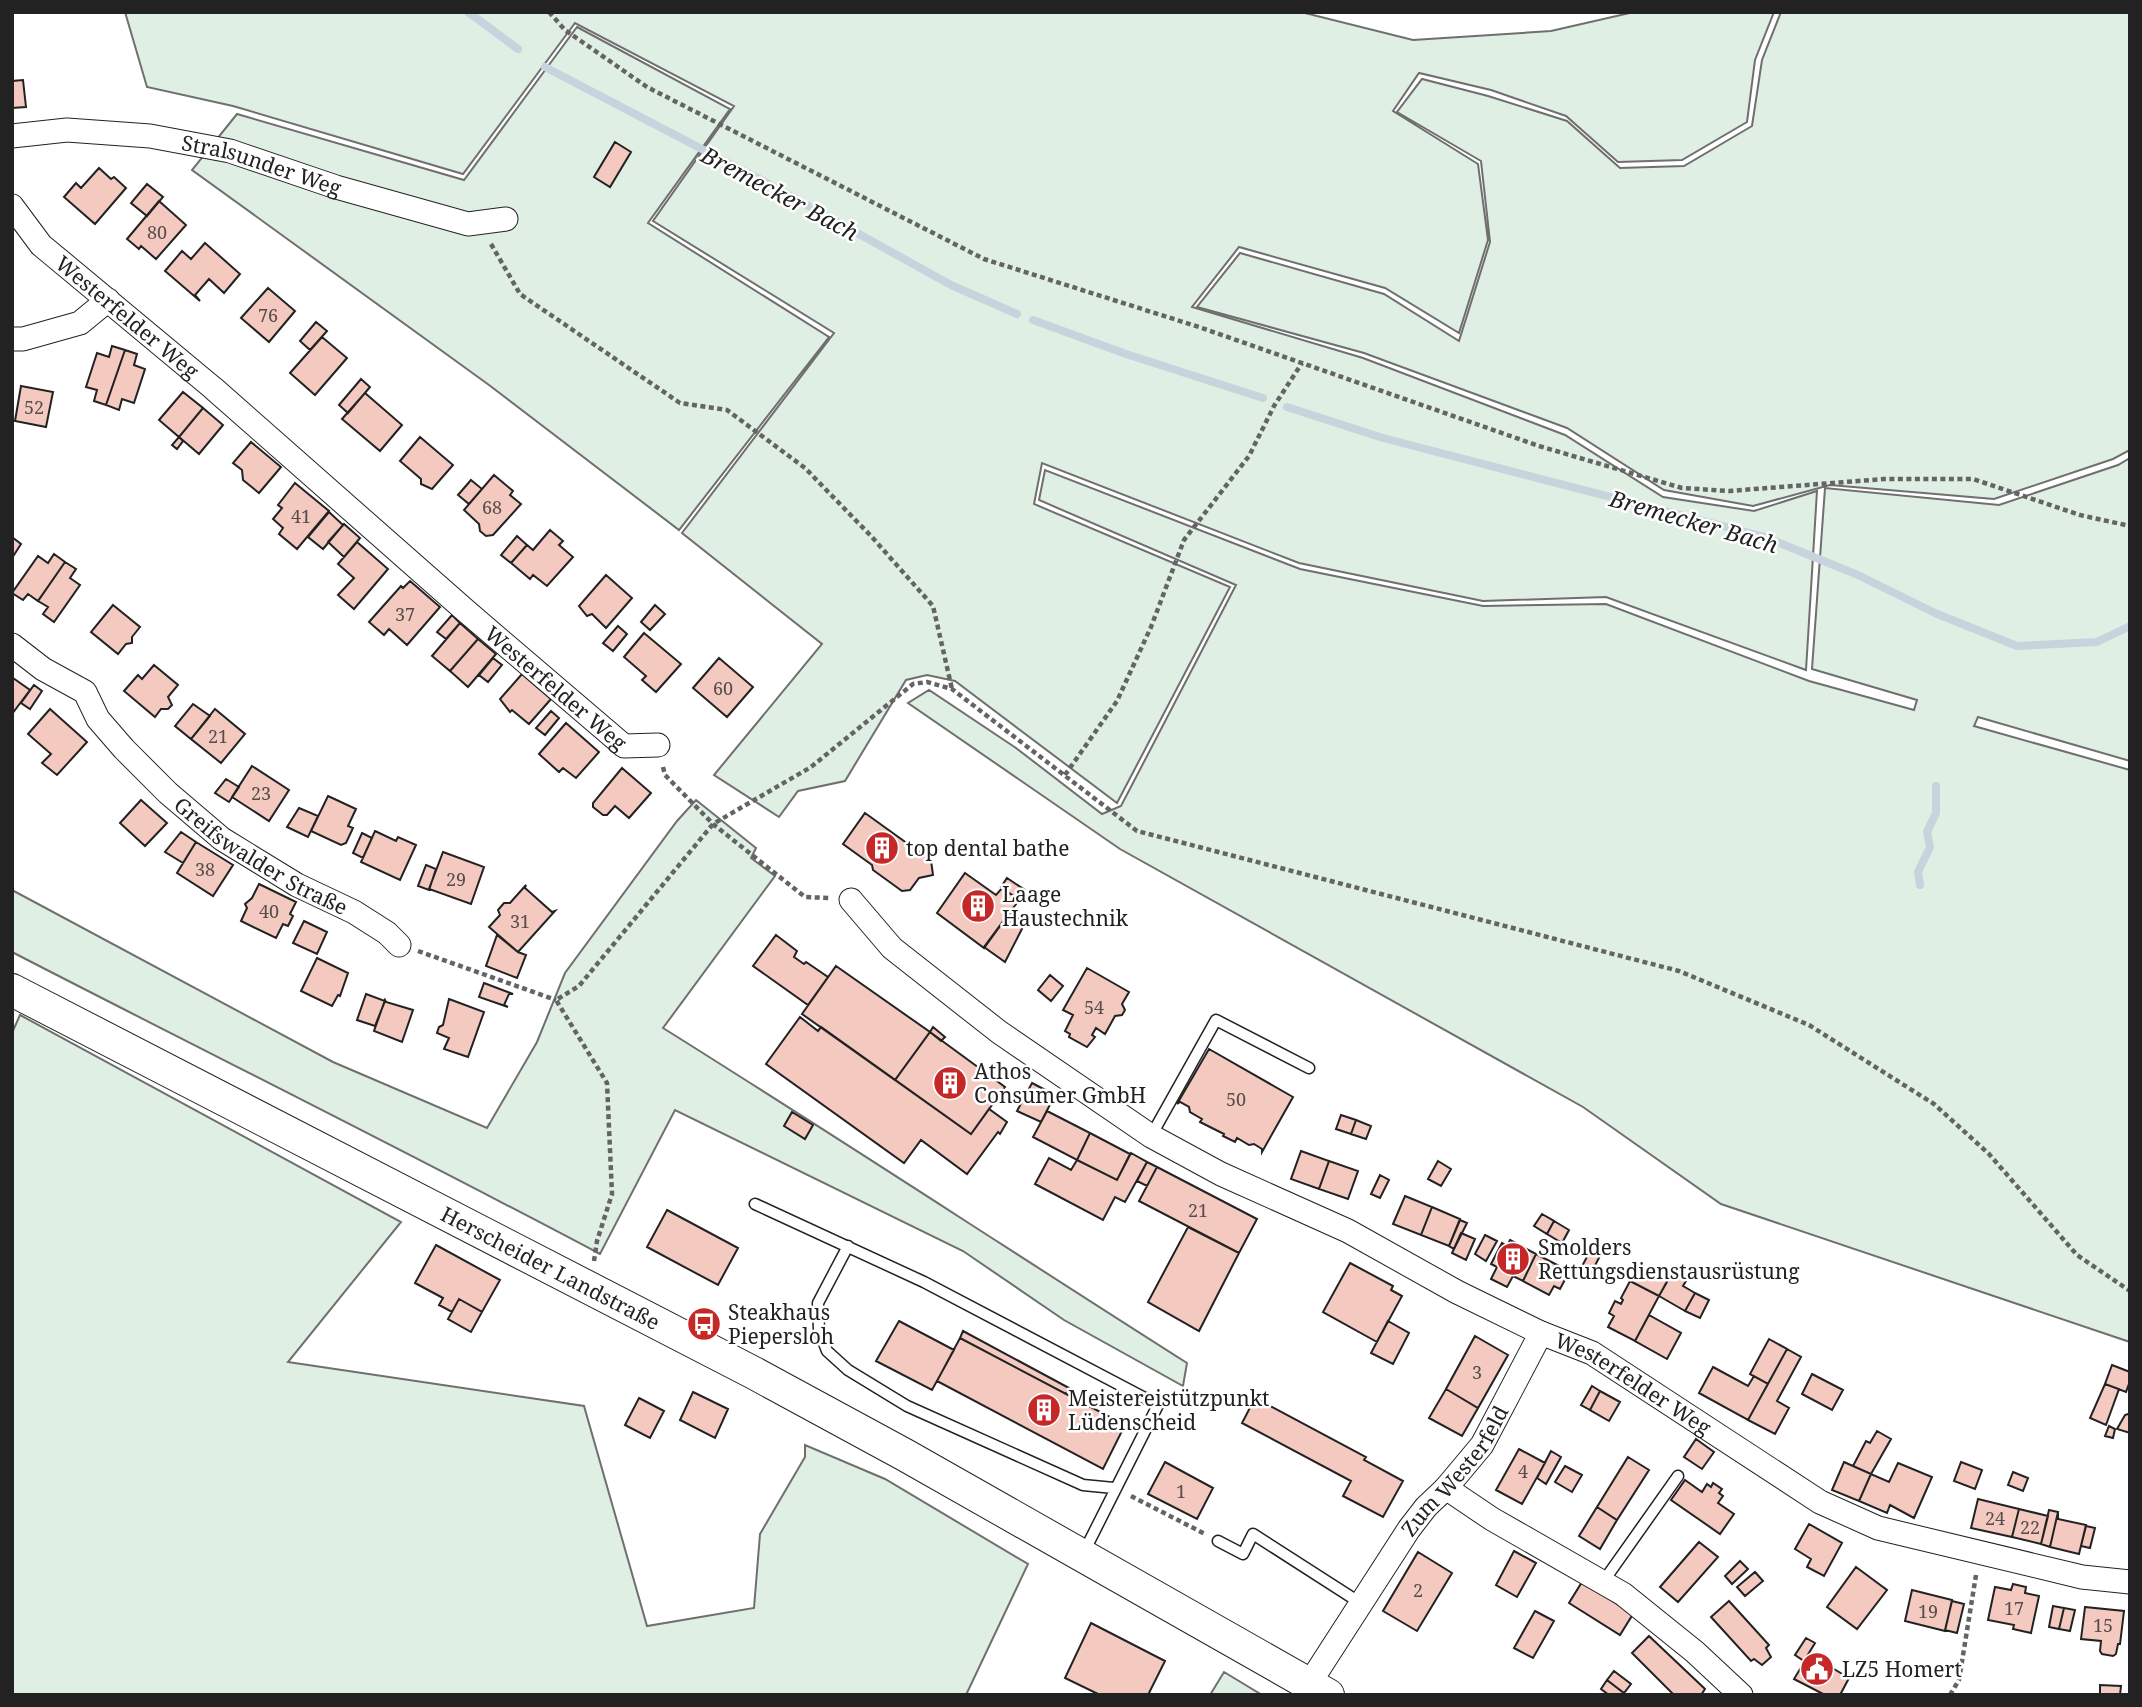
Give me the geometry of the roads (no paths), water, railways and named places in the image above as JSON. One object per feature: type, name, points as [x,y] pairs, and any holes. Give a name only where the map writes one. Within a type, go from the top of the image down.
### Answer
[{"type":"main road","name":"Herscheider Landstraße","points":[[12,990],[754,1373],[1318,1689]]},
{"type":"street","name":"Stralsunder Weg","points":[[12,135],[67,130],[150,136],[230,151],[336,187],[468,224],[506,219]]},
{"type":"street","name":"Westerfelder Weg","points":[[12,206],[41,245],[624,746],[658,745]]},
{"type":"street","points":[[12,339],[35,336],[80,323],[108,300]]},
{"type":"street","name":"Greifswalder Straße","points":[[12,645],[43,668],[85,692],[98,719],[124,748],[168,793],[222,839],[297,885],[354,912],[387,933],[399,945]]},
{"type":"street","name":"Westerfelder Weg","points":[[851,900],[892,948],[999,1032],[1151,1136],[1221,1174],[1348,1231],[1457,1292],[1541,1333],[1592,1353],[1787,1482],[1842,1514],[1878,1528],[1979,1554],[2082,1577],[2130,1582]]},
{"type":"street","name":"Zum Westerfeld","points":[[1318,1689],[1362,1604],[1409,1529],[1482,1445],[1541,1333]]},
{"type":"street","points":[[1446,1488],[1492,1519],[1602,1581],[1643,1609],[1741,1695]]},
{"type":"lane","points":[[1151,1136],[1216,1020],[1309,1068]]},
{"type":"lane","points":[[755,1203],[923,1282],[1158,1405],[1082,1556]]},
{"type":"lane","points":[[848,1246],[818,1303],[820,1331],[827,1351],[848,1370],[907,1406],[1083,1485],[1114,1488]]},
{"type":"lane","points":[[1602,1581],[1678,1476]]},
{"type":"lane","points":[[1218,1541],[1243,1554],[1253,1534],[1362,1604]]},
{"type":"waterway","name":"Bremecker Bach","points":[[468,12],[518,49]]},
{"type":"waterway","name":"Bremecker Bach","points":[[545,67],[767,183],[951,285],[1017,314]]},
{"type":"waterway","name":"Bremecker Bach","points":[[1033,320],[1126,354],[1263,398]]},
{"type":"waterway","name":"Bremecker Bach","points":[[1287,407],[1383,438],[1765,537],[1858,575],[1935,613],[2017,646],[2097,642],[2130,626]]},
{"type":"waterway","points":[[1920,885],[1918,872],[1930,847],[1927,832],[1936,813],[1936,786]]},
{"type":"place","name":"top dental bathe","points":[[882,848]]},
{"type":"place","name":"Laage Haustechnik","points":[[978,906]]},
{"type":"place","name":"Athos Consumer GmbH","points":[[950,1083]]},
{"type":"place","name":"Smolders Rettungsdienstausrüstung","points":[[1513,1259]]},
{"type":"place","name":"Steakhaus Piepersloh","points":[[704,1324]]},
{"type":"place","name":"Meistereistützpunkt Lüdenscheid","points":[[1044,1410]]},
{"type":"place","name":"LZ5 Homert","points":[[1817,1669]]}]
